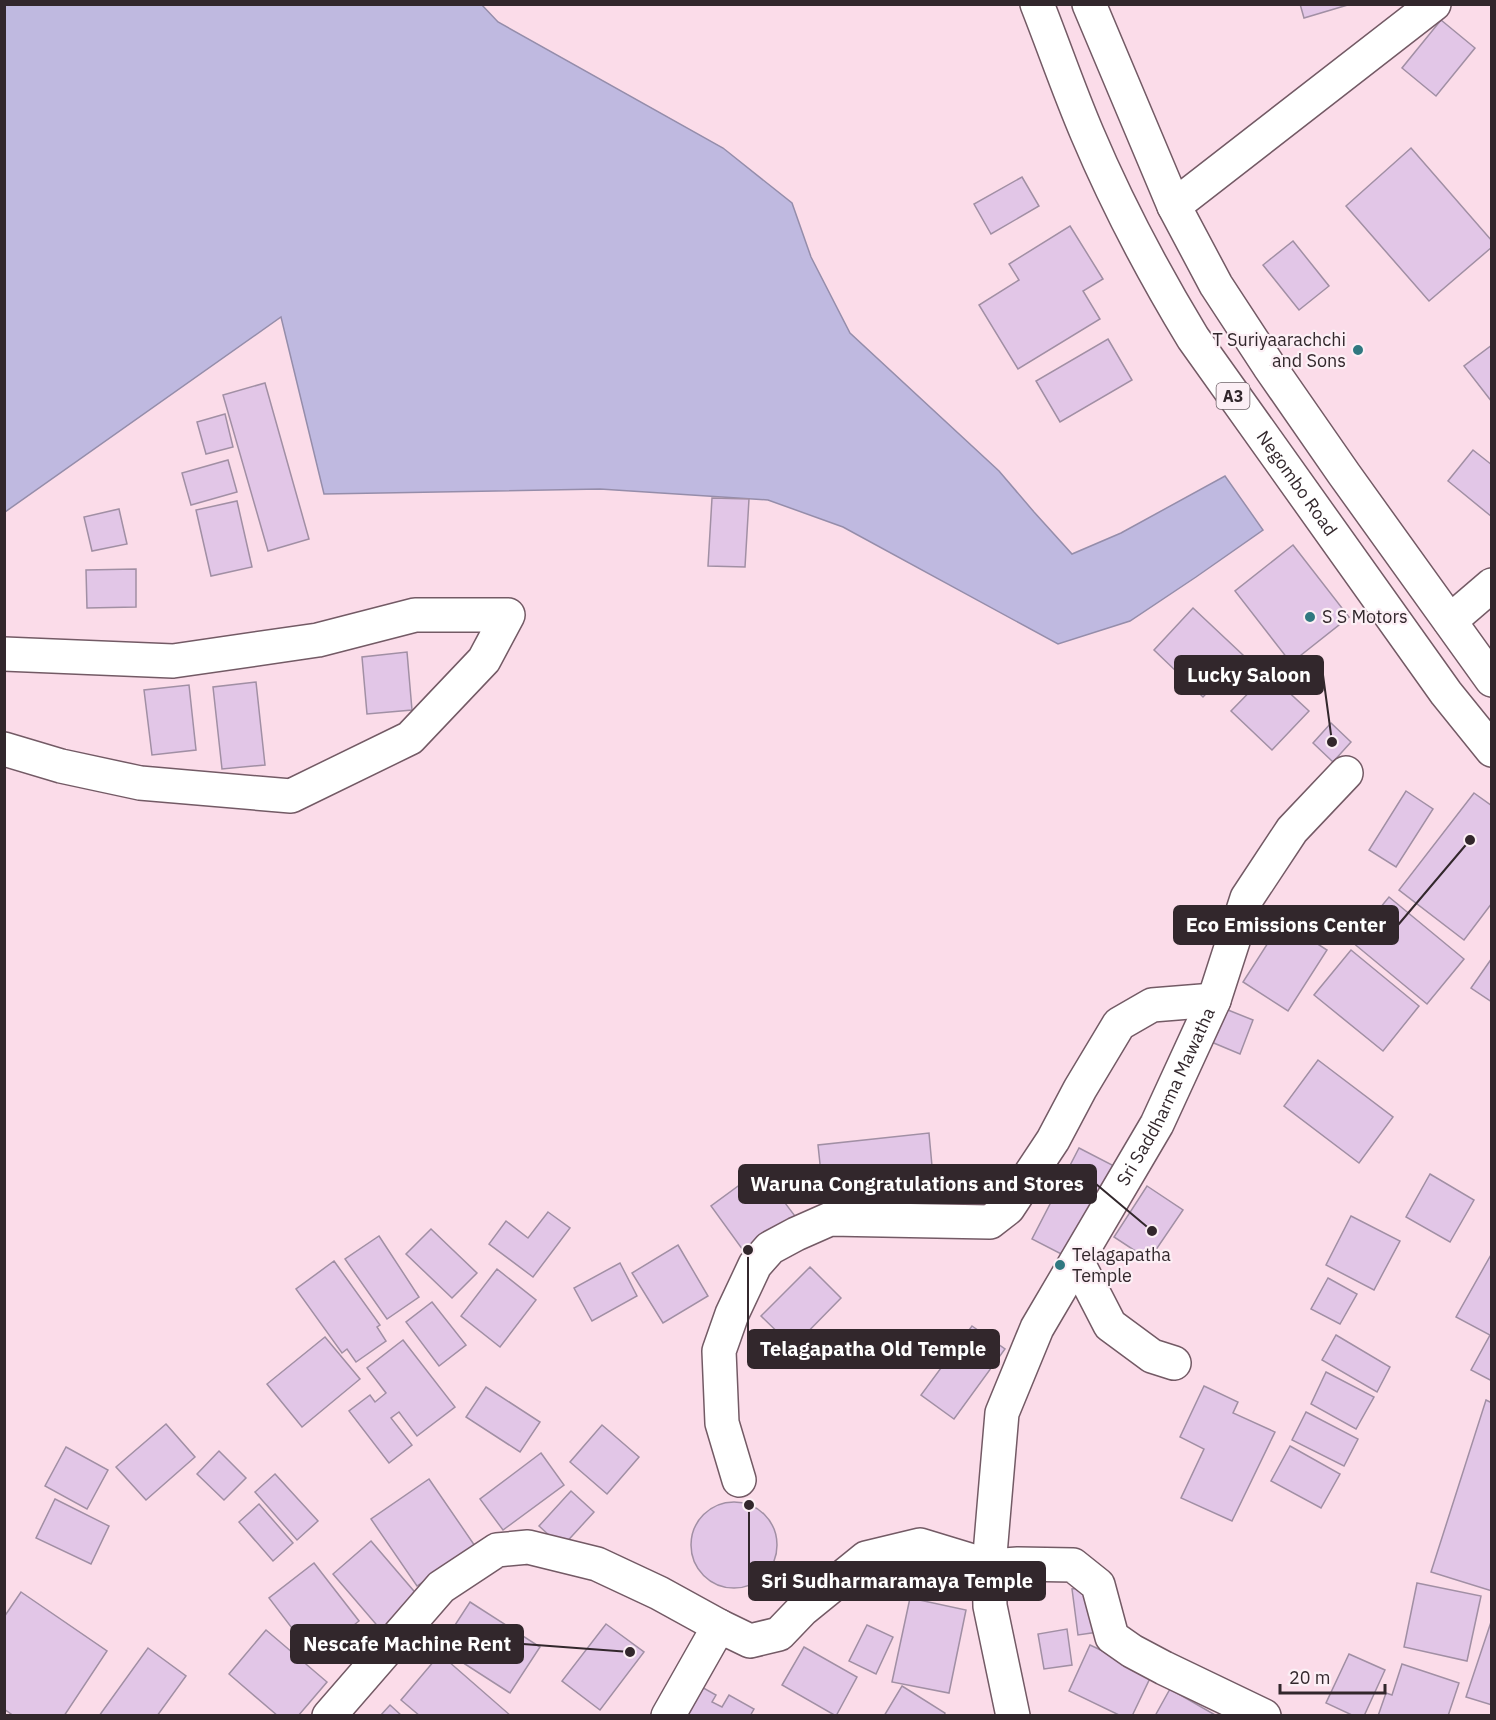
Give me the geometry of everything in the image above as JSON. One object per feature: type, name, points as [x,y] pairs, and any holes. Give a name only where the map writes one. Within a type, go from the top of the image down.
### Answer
[{"type":"main road","name":"Negombo Road","points":[[1037,4],[1088,133],[1118,201],[1161,285],[1187,329],[1446,693],[1491,750]]},
{"type":"main road","name":"A3","points":[[1089,4],[1174,206],[1216,285],[1269,366],[1491,680]]},
{"type":"main road","points":[[1174,206],[1434,4]]},
{"type":"main road","points":[[1450,621],[1491,585]]},
{"type":"main road","points":[[4,654],[173,662],[318,640],[415,615],[508,615],[484,660],[410,738],[291,796],[140,783],[61,766],[4,749]]},
{"type":"main road","name":"Sri Saddharma Mawatha","points":[[1013,1716],[990,1606],[988,1566],[1002,1413],[1037,1328],[1157,1124],[1214,1000],[1247,898],[1292,830],[1346,773]]},
{"type":"main road","points":[[739,1480],[722,1423],[719,1351],[732,1314],[755,1265],[770,1248],[830,1219],[990,1222],[1008,1208],[1053,1140],[1119,1024],[1152,1005],[1214,1000]]},
{"type":"main road","points":[[1077,1261],[1110,1325],[1152,1356],[1174,1363]]},
{"type":"main road","points":[[329,1716],[441,1587],[497,1550],[528,1547],[597,1564],[659,1593],[750,1641],[779,1634],[802,1610],[866,1558],[920,1545],[988,1566],[1072,1565],[1098,1586],[1112,1637],[1164,1668],[1264,1716]]},
{"type":"main road","points":[[668,1716],[719,1626]]},
{"type":"shaded area","points":[[481,4],[498,22],[723,148],[792,203],[811,257],[850,333],[999,471],[1072,554],[1121,533],[1225,476],[1263,530],[1130,621],[1058,644],[843,527],[768,500],[600,489],[324,494],[281,317],[5,512],[5,5]]},
{"type":"building","points":[[1300,4],[1351,4],[1304,18]]},
{"type":"building","points":[[1441,20],[1475,48],[1436,96],[1402,68]]},
{"type":"building","points":[[1411,148],[1492,241],[1492,247],[1429,301],[1346,206]]},
{"type":"building","points":[[1022,177],[1039,206],[991,234],[974,204]]},
{"type":"building","points":[[1070,226],[1103,279],[1083,291],[1100,319],[1018,369],[979,305],[1019,280],[1009,264]]},
{"type":"building","points":[[1293,241],[1329,286],[1299,310],[1263,265]]},
{"type":"building","points":[[1108,339],[1132,380],[1060,422],[1036,381]]},
{"type":"building","points":[[1492,345],[1492,402],[1464,366]]},
{"type":"building","points":[[265,383],[309,539],[268,551],[223,395]]},
{"type":"building","points":[[225,414],[233,447],[206,454],[197,422]]},
{"type":"building","points":[[1473,450],[1492,465],[1492,517],[1448,481]]},
{"type":"building","points":[[228,460],[237,492],[191,505],[182,473]]},
{"type":"building","points":[[712,498],[749,499],[745,567],[708,566]]},
{"type":"building","points":[[237,501],[252,567],[211,576],[196,510]]},
{"type":"building","points":[[119,509],[127,544],[92,551],[84,517]]},
{"type":"building","points":[[1293,545],[1349,617],[1291,663],[1235,591]]},
{"type":"building","points":[[136,569],[136,607],[87,608],[86,570]]},
{"type":"building","points":[[1193,608],[1243,655],[1203,697],[1154,650]]},
{"type":"building","points":[[407,652],[412,710],[367,714],[362,657]]},
{"type":"building","points":[[1268,673],[1309,711],[1272,750],[1231,711]]},
{"type":"building","points":[[256,682],[265,765],[222,769],[213,687]]},
{"type":"building","points":[[189,685],[196,750],[152,755],[144,690]]},
{"type":"building","points":[[1331,723],[1351,742],[1333,762],[1313,743]]},
{"type":"building","points":[[1406,791],[1433,809],[1396,867],[1369,850]]},
{"type":"building","points":[[1474,793],[1492,806],[1492,903],[1464,940],[1399,890]]},
{"type":"building","points":[[1389,897],[1464,959],[1427,1004],[1352,942]]},
{"type":"building","points":[[1282,921],[1327,950],[1288,1011],[1243,982]]},
{"type":"building","points":[[1351,950],[1419,1006],[1383,1051],[1314,995]]},
{"type":"building","points":[[1492,958],[1492,1002],[1471,988]]},
{"type":"building","points":[[1223,1008],[1253,1020],[1240,1054],[1209,1041]]},
{"type":"building","points":[[1318,1060],[1393,1117],[1359,1163],[1284,1106]]},
{"type":"building","points":[[929,1133],[935,1199],[825,1211],[818,1145]]},
{"type":"building","points":[[1079,1148],[1116,1167],[1069,1258],[1032,1239]]},
{"type":"building","points":[[955,1169],[1000,1189],[988,1216],[943,1196]]},
{"type":"building","points":[[760,1170],[798,1220],[748,1257],[711,1206]]},
{"type":"building","points":[[1430,1174],[1474,1200],[1450,1242],[1406,1217]]},
{"type":"building","points":[[1147,1186],[1183,1210],[1149,1260],[1114,1237]]},
{"type":"building","points":[[548,1212],[570,1228],[533,1277],[489,1244],[506,1221],[528,1238]]},
{"type":"building","points":[[1351,1216],[1400,1241],[1374,1290],[1326,1265]]},
{"type":"building","points":[[431,1229],[477,1273],[452,1298],[406,1254]]},
{"type":"building","points":[[379,1236],[419,1297],[387,1319],[345,1259]]},
{"type":"building","points":[[678,1245],[708,1296],[663,1323],[632,1273]]},
{"type":"building","points":[[1492,1253],[1492,1381],[1471,1370],[1490,1335],[1456,1317]]},
{"type":"building","points":[[334,1261],[380,1325],[377,1327],[386,1341],[356,1362],[347,1349],[342,1353],[296,1289]]},
{"type":"building","points":[[620,1263],[637,1296],[592,1321],[574,1288]]},
{"type":"building","points":[[810,1267],[841,1298],[793,1347],[761,1316]]},
{"type":"building","points":[[497,1269],[536,1300],[500,1347],[461,1316]]},
{"type":"building","points":[[1328,1278],[1357,1294],[1340,1324],[1311,1309]]},
{"type":"building","points":[[432,1302],[466,1345],[439,1366],[406,1322]]},
{"type":"building","points":[[972,1326],[1005,1349],[954,1419],[921,1395]]},
{"type":"building","points":[[1336,1335],[1390,1367],[1377,1392],[1322,1360]]},
{"type":"building","points":[[325,1337],[360,1379],[302,1427],[267,1384]]},
{"type":"building","points":[[403,1340],[455,1407],[417,1436],[399,1412],[391,1418],[412,1445],[389,1463],[349,1411],[370,1395],[375,1402],[386,1393],[367,1368]]},
{"type":"building","points":[[1326,1372],[1374,1397],[1356,1429],[1311,1404]]},
{"type":"building","points":[[1204,1386],[1238,1402],[1233,1413],[1275,1432],[1232,1521],[1181,1498],[1204,1449],[1180,1437]]},
{"type":"building","points":[[486,1387],[540,1422],[520,1452],[466,1417]]},
{"type":"building","points":[[1486,1400],[1492,1403],[1492,1591],[1431,1572]]},
{"type":"building","points":[[1306,1412],[1358,1439],[1344,1466],[1292,1440]]},
{"type":"building","points":[[166,1424],[195,1457],[146,1500],[116,1467]]},
{"type":"building","points":[[602,1425],[639,1457],[607,1494],[570,1462]]},
{"type":"building","points":[[1290,1446],[1340,1474],[1321,1508],[1271,1481]]},
{"type":"building","points":[[66,1447],[108,1470],[87,1509],[45,1486]]},
{"type":"building","points":[[219,1451],[246,1478],[224,1500],[197,1474]]},
{"type":"building","points":[[541,1453],[564,1485],[503,1530],[480,1499]]},
{"type":"building","points":[[275,1474],[318,1521],[297,1540],[255,1492]]},
{"type":"building","points":[[429,1479],[475,1546],[417,1586],[371,1519]]},
{"type":"building","points":[[571,1491],[594,1512],[562,1547],[539,1526]]},
{"type":"building","points":[[55,1499],[109,1526],[91,1564],[36,1538]]},
{"type":"building","points":[[734,1502],[751,1505],[765,1514],[774,1528],[777,1545],[774,1562],[765,1576],[751,1585],[734,1588],[717,1585],[703,1576],[694,1562],[691,1545],[694,1528],[703,1514],[717,1505]]},
{"type":"building","points":[[259,1504],[293,1543],[273,1561],[239,1522]]},
{"type":"building","points":[[371,1541],[419,1597],[381,1630],[333,1574]]},
{"type":"building","points":[[314,1563],[359,1621],[314,1657],[269,1598]]},
{"type":"building","points":[[1417,1583],[1481,1596],[1467,1661],[1404,1647]]},
{"type":"building","points":[[1093,1586],[1098,1632],[1078,1635],[1072,1589]]},
{"type":"building","points":[[21,1592],[107,1651],[64,1716],[14,1716],[4,1709],[4,1617]]},
{"type":"building","points":[[910,1598],[966,1610],[949,1693],[892,1682]]},
{"type":"building","points":[[470,1602],[540,1647],[510,1693],[440,1648]]},
{"type":"building","points":[[1492,1619],[1492,1705],[1466,1697]]},
{"type":"building","points":[[606,1624],[644,1652],[600,1710],[562,1681]]},
{"type":"building","points":[[867,1625],[893,1637],[876,1674],[849,1661]]},
{"type":"building","points":[[1067,1629],[1072,1665],[1044,1669],[1038,1634]]},
{"type":"building","points":[[266,1630],[327,1682],[298,1716],[278,1716],[229,1674]]},
{"type":"building","points":[[1090,1645],[1152,1674],[1132,1716],[1121,1716],[1069,1691]]},
{"type":"building","points":[[804,1647],[857,1677],[836,1716],[782,1685]]},
{"type":"building","points":[[148,1648],[186,1676],[157,1716],[99,1716]]},
{"type":"building","points":[[440,1654],[511,1716],[420,1716],[401,1700]]},
{"type":"building","points":[[1349,1654],[1385,1670],[1364,1716],[1354,1716],[1326,1703]]},
{"type":"building","points":[[1402,1664],[1459,1683],[1448,1716],[1378,1716],[1386,1693],[1392,1695]]},
{"type":"building","points":[[691,1681],[716,1695],[712,1702],[722,1707],[729,1695],[754,1709],[750,1716],[673,1716]]},
{"type":"building","points":[[902,1686],[945,1713],[944,1716],[884,1716]]},
{"type":"building","points":[[1170,1689],[1217,1716],[1155,1716]]},
{"type":"building","points":[[390,1705],[402,1716],[380,1716]]},
{"type":"place","name":"T Suriyaarachchi and Sons","points":[[1358,350]]},
{"type":"place","name":"S S Motors","points":[[1310,617]]},
{"type":"place","name":"Lucky Saloon","points":[[1332,742]]},
{"type":"place","name":"Eco Emissions Center","points":[[1470,840]]},
{"type":"place","name":"Waruna Congratulations and Stores","points":[[1152,1231]]},
{"type":"place","name":"Telagapatha Old Temple","points":[[748,1250]]},
{"type":"place","name":"Telagapatha Temple","points":[[1060,1265]]},
{"type":"place","name":"Sri Sudharmaramaya Temple","points":[[749,1505]]},
{"type":"place","name":"Nescafe Machine Rent","points":[[630,1652]]}]
